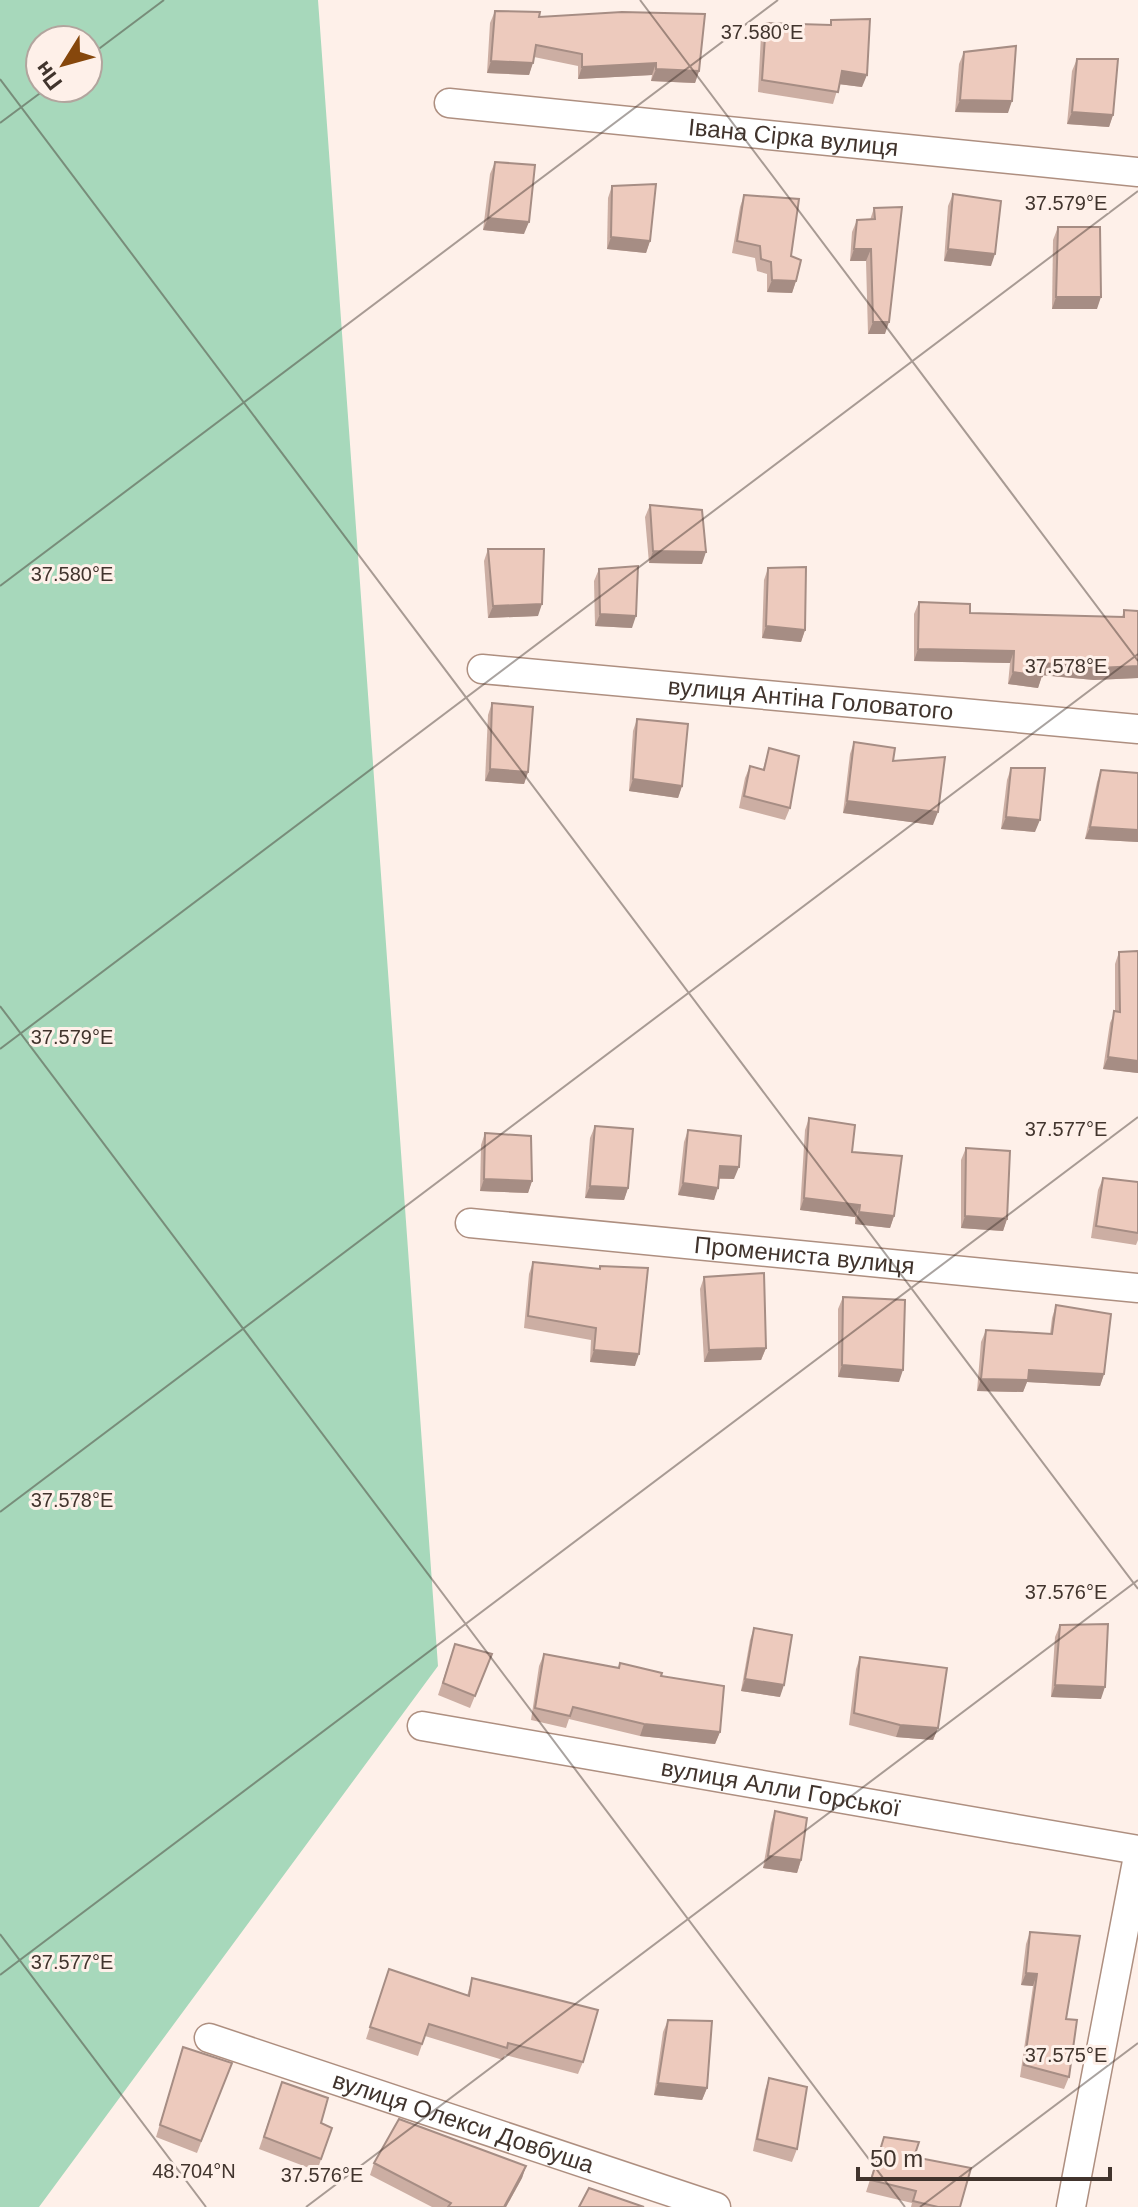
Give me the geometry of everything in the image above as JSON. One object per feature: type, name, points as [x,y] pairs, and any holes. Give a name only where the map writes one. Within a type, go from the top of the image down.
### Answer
[{"type":"street","name":"Івана Сірка вулиця","points":[[449,103],[1138,172]]},
{"type":"street","name":"вулиця Антіна Головатого","points":[[482,669],[1138,729]]},
{"type":"street","name":"Промениста вулиця","points":[[470,1223],[1138,1288]]},
{"type":"street","name":"вулиця Алли Горської","points":[[422,1726],[1138,1850]]},
{"type":"street","points":[[1071,2207],[1138,1856]]},
{"type":"street","name":"вулиця Олекси Довбуша","points":[[209,2038],[716,2207]]},
{"type":"green space","points":[[0,0],[318,0],[438,1666],[39,2207],[0,2207]]},
{"type":"building","points":[[495,11],[540,12],[539,17],[622,12],[705,14],[699,71],[656,69],[656,63],[582,67],[582,54],[536,45],[533,63],[491,61]]},
{"type":"building","points":[[870,19],[867,75],[842,71],[838,92],[762,80],[766,23],[831,25],[831,20]]},
{"type":"building","points":[[1016,46],[1012,101],[960,100],[964,52]]},
{"type":"building","points":[[1077,59],[1118,59],[1113,115],[1072,112]]},
{"type":"building","points":[[495,162],[535,165],[529,222],[488,218]]},
{"type":"building","points":[[656,184],[650,241],[611,237],[612,186]]},
{"type":"building","points":[[953,194],[1001,201],[995,254],[948,249]]},
{"type":"building","points":[[744,195],[799,199],[791,256],[801,260],[796,281],[772,280],[771,262],[761,259],[760,246],[737,241]]},
{"type":"building","points":[[902,207],[889,322],[873,322],[871,249],[854,249],[857,220],[875,219],[874,208]]},
{"type":"building","points":[[1058,227],[1100,227],[1101,297],[1056,297]]},
{"type":"building","points":[[650,505],[702,510],[706,552],[653,551]]},
{"type":"building","points":[[488,549],[544,549],[542,604],[493,606]]},
{"type":"building","points":[[638,566],[636,616],[600,614],[599,569]]},
{"type":"building","points":[[806,567],[805,630],[766,626],[768,568]]},
{"type":"building","points":[[919,602],[970,604],[970,613],[1124,617],[1124,610],[1138,611],[1138,666],[1098,668],[1044,663],[1042,676],[1013,672],[1014,651],[918,649]]},
{"type":"building","points":[[492,703],[533,707],[528,772],[490,769]]},
{"type":"building","points":[[637,719],[688,724],[682,786],[633,779]]},
{"type":"building","points":[[854,742],[895,748],[893,761],[945,757],[938,812],[847,801]]},
{"type":"building","points":[[769,748],[799,756],[790,808],[744,796],[750,766],[764,770]]},
{"type":"building","points":[[1011,768],[1045,768],[1040,820],[1006,817]]},
{"type":"building","points":[[1101,770],[1138,773],[1138,830],[1090,827]]},
{"type":"building","points":[[1138,951],[1138,1061],[1108,1057],[1114,1011],[1120,1012],[1119,952]]},
{"type":"building","points":[[809,1118],[855,1125],[852,1152],[902,1156],[894,1216],[859,1212],[860,1205],[804,1198]]},
{"type":"building","points":[[595,1126],[633,1129],[628,1188],[590,1186]]},
{"type":"building","points":[[688,1130],[741,1136],[739,1167],[720,1166],[718,1188],[683,1183]]},
{"type":"building","points":[[485,1133],[531,1136],[532,1181],[484,1179]]},
{"type":"building","points":[[966,1148],[1010,1151],[1007,1219],[965,1216]]},
{"type":"building","points":[[1103,1178],[1138,1182],[1138,1233],[1096,1226]]},
{"type":"building","points":[[533,1262],[600,1269],[600,1266],[648,1268],[639,1354],[594,1350],[596,1328],[528,1316]]},
{"type":"building","points":[[764,1273],[766,1348],[709,1350],[704,1277]]},
{"type":"building","points":[[843,1297],[905,1300],[903,1370],[842,1365]]},
{"type":"building","points":[[1056,1305],[1111,1314],[1104,1374],[1029,1370],[1028,1380],[981,1379],[986,1330],[1052,1334]]},
{"type":"building","points":[[1108,1624],[1105,1687],[1055,1685],[1060,1625]]},
{"type":"building","points":[[754,1628],[792,1635],[784,1685],[745,1679]]},
{"type":"building","points":[[455,1644],[492,1654],[475,1696],[443,1683]]},
{"type":"building","points":[[544,1654],[619,1668],[620,1663],[662,1673],[661,1676],[724,1686],[720,1732],[644,1724],[573,1707],[570,1716],[535,1708]]},
{"type":"building","points":[[860,1657],[947,1668],[938,1728],[900,1725],[854,1713]]},
{"type":"building","points":[[775,1811],[807,1818],[801,1860],[768,1856]]},
{"type":"building","points":[[1030,1932],[1080,1936],[1066,2019],[1077,2020],[1069,2077],[1024,2065],[1037,1974],[1026,1973]]},
{"type":"building","points":[[389,1969],[469,1996],[472,1978],[598,2010],[583,2062],[508,2043],[507,2048],[429,2024],[422,2044],[370,2027]]},
{"type":"building","points":[[668,2020],[712,2021],[707,2088],[658,2083]]},
{"type":"building","points":[[183,2047],[232,2063],[201,2141],[160,2125]]},
{"type":"building","points":[[769,2078],[807,2087],[797,2149],[757,2139]]},
{"type":"building","points":[[282,2082],[328,2098],[321,2123],[332,2128],[321,2159],[264,2137]]},
{"type":"building","points":[[399,2119],[526,2166],[504,2207],[448,2207],[451,2203],[374,2163]]},
{"type":"building","points":[[884,2137],[919,2142],[914,2157],[971,2168],[960,2207],[938,2207],[913,2201],[916,2191],[871,2180]]},
{"type":"building","points":[[589,2188],[644,2207],[579,2207]]}]
